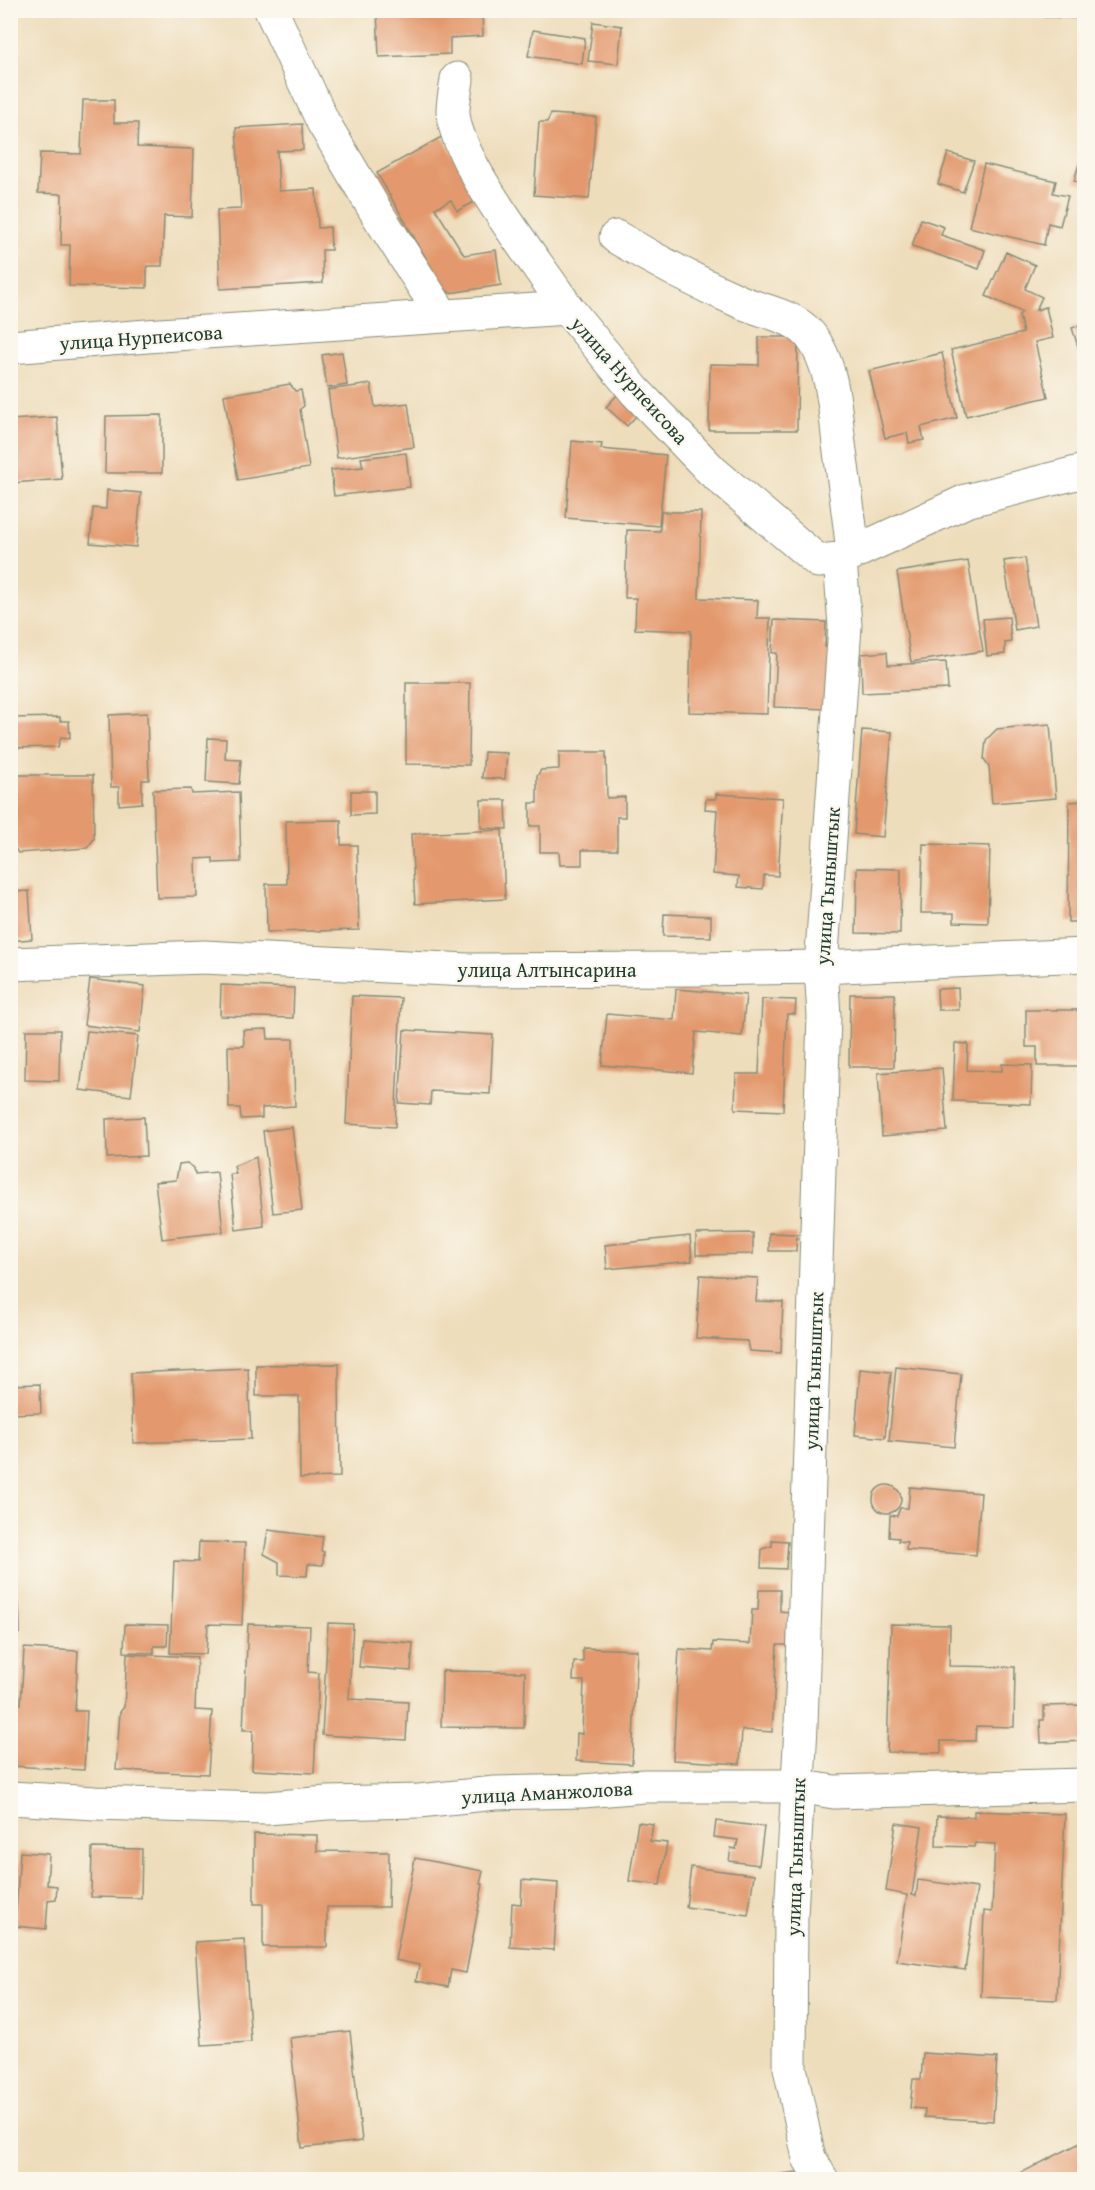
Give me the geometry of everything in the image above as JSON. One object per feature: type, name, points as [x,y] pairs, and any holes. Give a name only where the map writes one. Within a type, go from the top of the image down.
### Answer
[{"type":"street","points":[[271,10],[323,122],[378,215],[442,315]]},
{"type":"street","points":[[457,79],[453,112],[461,142],[497,205],[567,308]]},
{"type":"street","name":"улица Тыныштык","points":[[615,237],[659,263],[744,304],[791,320],[809,334],[822,355],[828,374],[844,477],[845,626],[821,967],[823,1040],[801,1726],[791,1915],[790,2068],[809,2158],[822,2180]]},
{"type":"street","name":"улица Нурпеисова","points":[[10,347],[567,308],[635,391],[712,471],[818,561],[846,556]]},
{"type":"street","points":[[846,556],[966,501],[1084,471]]},
{"type":"street","name":"улица Алтынсарина","points":[[10,964],[204,957],[468,970],[821,967],[1084,955]]},
{"type":"street","name":"улица Аманжолова","points":[[10,1798],[267,1808],[327,1803],[419,1801],[495,1792],[583,1791],[644,1786],[797,1786],[834,1792],[1084,1785]]},
{"type":"building","points":[[377,10],[482,10],[483,36],[450,38],[450,54],[379,57]]},
{"type":"building","points":[[1045,10],[1084,10],[1084,40],[1079,40],[1080,18],[1044,17]]},
{"type":"building","points":[[593,22],[622,26],[618,64],[588,61]]},
{"type":"building","points":[[533,30],[585,38],[582,64],[528,56]]},
{"type":"building","points":[[83,100],[114,100],[114,123],[138,123],[137,147],[194,149],[192,217],[164,216],[162,266],[147,266],[147,288],[69,286],[70,245],[61,245],[62,194],[38,193],[40,153],[81,154]]},
{"type":"building","points":[[551,114],[596,117],[589,199],[534,195],[539,122],[547,122]]},
{"type":"building","points":[[302,124],[303,150],[277,151],[279,191],[316,189],[318,228],[330,227],[331,250],[322,250],[323,283],[220,289],[217,210],[241,209],[236,128]]},
{"type":"building","points":[[443,136],[478,200],[457,211],[451,200],[435,208],[464,255],[496,250],[501,285],[450,293],[442,286],[377,173]]},
{"type":"building","points":[[1084,147],[1084,184],[1074,181]]},
{"type":"building","points":[[948,153],[974,161],[963,192],[938,184]]},
{"type":"building","points":[[984,164],[1056,181],[1053,193],[1068,196],[1060,226],[1048,223],[1044,245],[969,227]]},
{"type":"building","points":[[921,219],[944,227],[941,235],[985,250],[979,269],[912,246]]},
{"type":"building","points":[[1006,252],[1035,265],[1025,289],[1042,297],[1036,310],[1046,307],[1053,338],[1035,342],[1048,397],[966,416],[951,350],[1023,333],[1019,315],[1022,312],[986,296]]},
{"type":"building","points":[[1084,324],[1084,365],[1072,328]]},
{"type":"building","points":[[759,337],[798,337],[797,430],[709,430],[710,364],[759,365]]},
{"type":"building","points":[[342,352],[347,385],[327,388],[322,355]]},
{"type":"building","points":[[942,353],[957,418],[921,427],[924,440],[909,443],[907,433],[885,438],[869,371]]},
{"type":"building","points":[[290,384],[295,391],[301,390],[304,406],[300,409],[309,468],[238,480],[224,395]]},
{"type":"building","points":[[371,384],[375,407],[408,403],[414,447],[337,458],[328,390]]},
{"type":"building","points":[[618,394],[639,413],[627,426],[606,407]]},
{"type":"building","points":[[162,415],[162,473],[105,473],[106,416]]},
{"type":"building","points":[[57,417],[62,479],[13,483],[10,420]]},
{"type":"building","points":[[572,441],[602,444],[601,449],[666,455],[659,526],[566,518]]},
{"type":"building","points":[[406,453],[410,487],[334,496],[331,470],[363,467],[361,458]]},
{"type":"building","points":[[107,490],[141,493],[136,547],[90,543],[93,508],[106,509]]},
{"type":"building","points":[[661,512],[701,512],[699,598],[758,600],[757,618],[770,618],[767,714],[689,712],[691,631],[635,629],[636,598],[625,598],[627,530],[660,531]]},
{"type":"building","points":[[1025,558],[1036,626],[1015,630],[1004,561]]},
{"type":"building","points":[[968,561],[983,651],[911,662],[897,572]]},
{"type":"building","points":[[1009,617],[1011,642],[1005,643],[1005,654],[987,656],[983,619]]},
{"type":"building","points":[[774,620],[826,622],[825,647],[831,647],[828,709],[774,707],[777,653],[772,653]]},
{"type":"building","points":[[887,652],[888,665],[946,662],[948,689],[862,693],[861,654]]},
{"type":"building","points":[[406,683],[470,683],[469,765],[406,764]]},
{"type":"building","points":[[147,713],[149,780],[142,780],[142,803],[119,805],[119,787],[111,787],[109,715]]},
{"type":"building","points":[[60,717],[60,721],[69,721],[70,738],[61,737],[58,747],[10,748],[10,718]]},
{"type":"building","points":[[1050,724],[1056,798],[992,803],[989,766],[984,759],[986,740],[997,729]]},
{"type":"building","points":[[862,730],[892,732],[883,837],[854,834]]},
{"type":"building","points":[[208,738],[226,739],[225,759],[241,760],[239,784],[206,782]]},
{"type":"building","points":[[484,752],[507,753],[505,779],[482,778]]},
{"type":"building","points":[[559,752],[606,752],[607,798],[625,797],[625,817],[617,817],[617,850],[582,850],[582,865],[560,865],[559,852],[540,852],[540,826],[530,826],[530,803],[537,803],[537,776],[541,770],[559,769]]},
{"type":"building","points":[[10,775],[93,775],[94,839],[87,848],[18,853],[10,841]]},
{"type":"building","points":[[191,789],[192,794],[239,792],[241,862],[213,863],[213,858],[196,859],[197,897],[157,898],[153,790]]},
{"type":"building","points":[[351,791],[375,791],[375,814],[351,815]]},
{"type":"building","points":[[716,794],[783,798],[778,876],[764,875],[763,889],[738,887],[739,876],[713,874],[717,810],[705,809],[706,799],[716,799]]},
{"type":"building","points":[[481,800],[506,800],[507,829],[481,828]]},
{"type":"building","points":[[1084,801],[1084,922],[1068,922],[1069,802]]},
{"type":"building","points":[[341,820],[341,845],[357,845],[359,930],[267,932],[266,884],[287,884],[286,821]]},
{"type":"building","points":[[502,830],[505,899],[415,904],[411,834]]},
{"type":"building","points":[[923,844],[990,846],[988,923],[954,922],[954,913],[921,913]]},
{"type":"building","points":[[857,868],[901,869],[900,934],[856,933]]},
{"type":"building","points":[[29,891],[32,939],[10,941],[10,892]]},
{"type":"building","points":[[664,914],[711,916],[711,937],[663,936]]},
{"type":"building","points":[[90,979],[145,986],[140,1032],[84,1025]]},
{"type":"building","points":[[221,985],[294,988],[293,1018],[220,1016]]},
{"type":"building","points":[[958,988],[959,1010],[938,1010],[937,989]]},
{"type":"building","points":[[676,989],[746,995],[742,1036],[696,1032],[692,1073],[602,1065],[607,1014],[674,1020]]},
{"type":"building","points":[[850,994],[895,994],[894,1067],[849,1067]]},
{"type":"building","points":[[352,996],[401,998],[395,1127],[346,1124]]},
{"type":"building","points":[[762,999],[796,1000],[795,1014],[787,1014],[783,1111],[735,1109],[736,1074],[759,1074]]},
{"type":"building","points":[[1026,1010],[1084,1010],[1084,1066],[1037,1066],[1037,1047],[1026,1047]]},
{"type":"building","points":[[267,1029],[268,1039],[293,1039],[295,1106],[262,1108],[262,1118],[241,1119],[240,1108],[229,1108],[228,1046],[244,1046],[243,1030]]},
{"type":"building","points":[[26,1030],[60,1030],[59,1081],[25,1080]]},
{"type":"building","points":[[404,1030],[493,1035],[490,1094],[431,1091],[430,1105],[399,1103]]},
{"type":"building","points":[[87,1031],[138,1036],[131,1096],[80,1090]]},
{"type":"building","points":[[955,1043],[968,1044],[967,1070],[1002,1071],[1002,1064],[1032,1065],[1031,1104],[953,1101]]},
{"type":"building","points":[[942,1068],[947,1131],[882,1136],[878,1073]]},
{"type":"building","points":[[144,1117],[146,1156],[107,1158],[106,1119]]},
{"type":"building","points":[[292,1127],[302,1210],[273,1213],[263,1131]]},
{"type":"building","points":[[256,1157],[264,1226],[236,1230],[230,1174],[236,1174],[234,1166]]},
{"type":"building","points":[[187,1163],[194,1168],[195,1174],[217,1172],[223,1232],[162,1239],[155,1182],[176,1180],[179,1164]]},
{"type":"building","points":[[753,1233],[753,1254],[696,1255],[696,1234]]},
{"type":"building","points":[[769,1233],[797,1234],[796,1251],[769,1251]]},
{"type":"building","points":[[690,1236],[692,1261],[607,1269],[605,1245]]},
{"type":"building","points":[[700,1275],[758,1278],[756,1301],[783,1302],[781,1353],[749,1351],[747,1341],[696,1338]]},
{"type":"building","points":[[339,1364],[340,1477],[300,1478],[299,1396],[256,1396],[256,1365]]},
{"type":"building","points":[[896,1367],[961,1374],[954,1447],[889,1441]]},
{"type":"building","points":[[248,1368],[251,1439],[133,1443],[131,1373]]},
{"type":"building","points":[[860,1369],[891,1372],[885,1438],[855,1435]]},
{"type":"building","points":[[40,1384],[41,1413],[10,1414],[10,1385]]},
{"type":"building","points":[[887,1485],[897,1489],[901,1499],[897,1509],[887,1513],[877,1509],[873,1499],[877,1489]]},
{"type":"building","points":[[910,1487],[981,1493],[976,1555],[906,1550],[907,1542],[889,1537],[890,1515],[897,1516],[900,1508],[908,1508]]},
{"type":"building","points":[[268,1530],[323,1537],[321,1551],[324,1552],[323,1565],[308,1564],[307,1576],[279,1575],[279,1562],[264,1554]]},
{"type":"building","points":[[772,1540],[788,1541],[786,1569],[761,1568],[762,1549],[772,1546]]},
{"type":"building","points":[[199,1542],[245,1543],[242,1625],[208,1624],[206,1654],[170,1653],[174,1561],[198,1562]]},
{"type":"building","points":[[759,1590],[780,1590],[780,1611],[789,1612],[787,1645],[777,1645],[772,1732],[742,1730],[740,1764],[673,1760],[679,1649],[712,1651],[713,1642],[750,1644],[752,1610],[758,1610]]},
{"type":"building","points":[[10,1604],[19,1604],[20,1633],[10,1634]]},
{"type":"building","points":[[328,1623],[353,1624],[349,1699],[408,1702],[406,1740],[322,1735]]},
{"type":"building","points":[[125,1624],[168,1625],[167,1646],[154,1646],[154,1653],[124,1652]]},
{"type":"building","points":[[248,1624],[310,1626],[308,1672],[319,1673],[314,1773],[252,1770],[253,1730],[243,1730]]},
{"type":"building","points":[[891,1624],[950,1625],[949,1666],[1015,1667],[1014,1727],[976,1726],[975,1741],[941,1741],[941,1753],[887,1752]]},
{"type":"building","points":[[362,1639],[413,1643],[411,1671],[359,1667]]},
{"type":"building","points":[[24,1648],[78,1651],[75,1711],[87,1711],[84,1770],[10,1766],[10,1703],[21,1704]]},
{"type":"building","points":[[583,1648],[637,1650],[632,1764],[576,1761],[577,1733],[582,1734],[584,1681],[573,1681],[574,1662],[583,1662]]},
{"type":"building","points":[[127,1654],[197,1657],[195,1710],[212,1711],[208,1774],[116,1770],[120,1712],[124,1707]]},
{"type":"building","points":[[442,1671],[525,1672],[524,1728],[441,1727]]},
{"type":"building","points":[[1084,1705],[1084,1741],[1041,1743],[1040,1720],[1044,1720],[1044,1706]]},
{"type":"building","points":[[974,1811],[1065,1814],[1057,2000],[981,1997],[984,1911],[992,1912],[995,1844],[975,1843],[974,1847],[936,1846],[937,1816],[974,1817]]},
{"type":"building","points":[[716,1821],[764,1827],[759,1865],[729,1861],[731,1848],[736,1849],[738,1840],[714,1837]]},
{"type":"building","points":[[638,1822],[653,1824],[650,1841],[667,1843],[660,1885],[629,1881]]},
{"type":"building","points":[[896,1823],[922,1827],[912,1895],[916,1896],[918,1880],[977,1888],[965,1970],[897,1961],[907,1895],[886,1891]]},
{"type":"building","points":[[254,1834],[317,1835],[317,1851],[389,1852],[388,1907],[327,1907],[327,1947],[263,1947],[263,1904],[254,1904]]},
{"type":"building","points":[[92,1848],[142,1849],[141,1898],[91,1897]]},
{"type":"building","points":[[20,1852],[49,1854],[47,1885],[57,1886],[56,1899],[48,1900],[46,1929],[15,1926]]},
{"type":"building","points":[[415,1858],[483,1871],[480,1884],[483,1884],[466,1973],[451,1970],[448,1987],[416,1981],[419,1965],[395,1960]]},
{"type":"building","points":[[691,1867],[754,1875],[748,1915],[686,1907]]},
{"type":"building","points":[[522,1880],[558,1883],[554,1950],[510,1947],[512,1903],[521,1904]]},
{"type":"building","points":[[244,1939],[251,2042],[202,2045],[195,1942]]},
{"type":"building","points":[[350,2031],[362,2141],[302,2148],[290,2038]]},
{"type":"building","points":[[923,2053],[997,2058],[993,2121],[924,2117],[925,2109],[910,2108],[913,2079],[921,2079]]},
{"type":"building","points":[[1084,2141],[1084,2180],[1007,2180]]},
{"type":"building","points":[[804,2171],[807,2180],[766,2180],[766,2176]]}]
